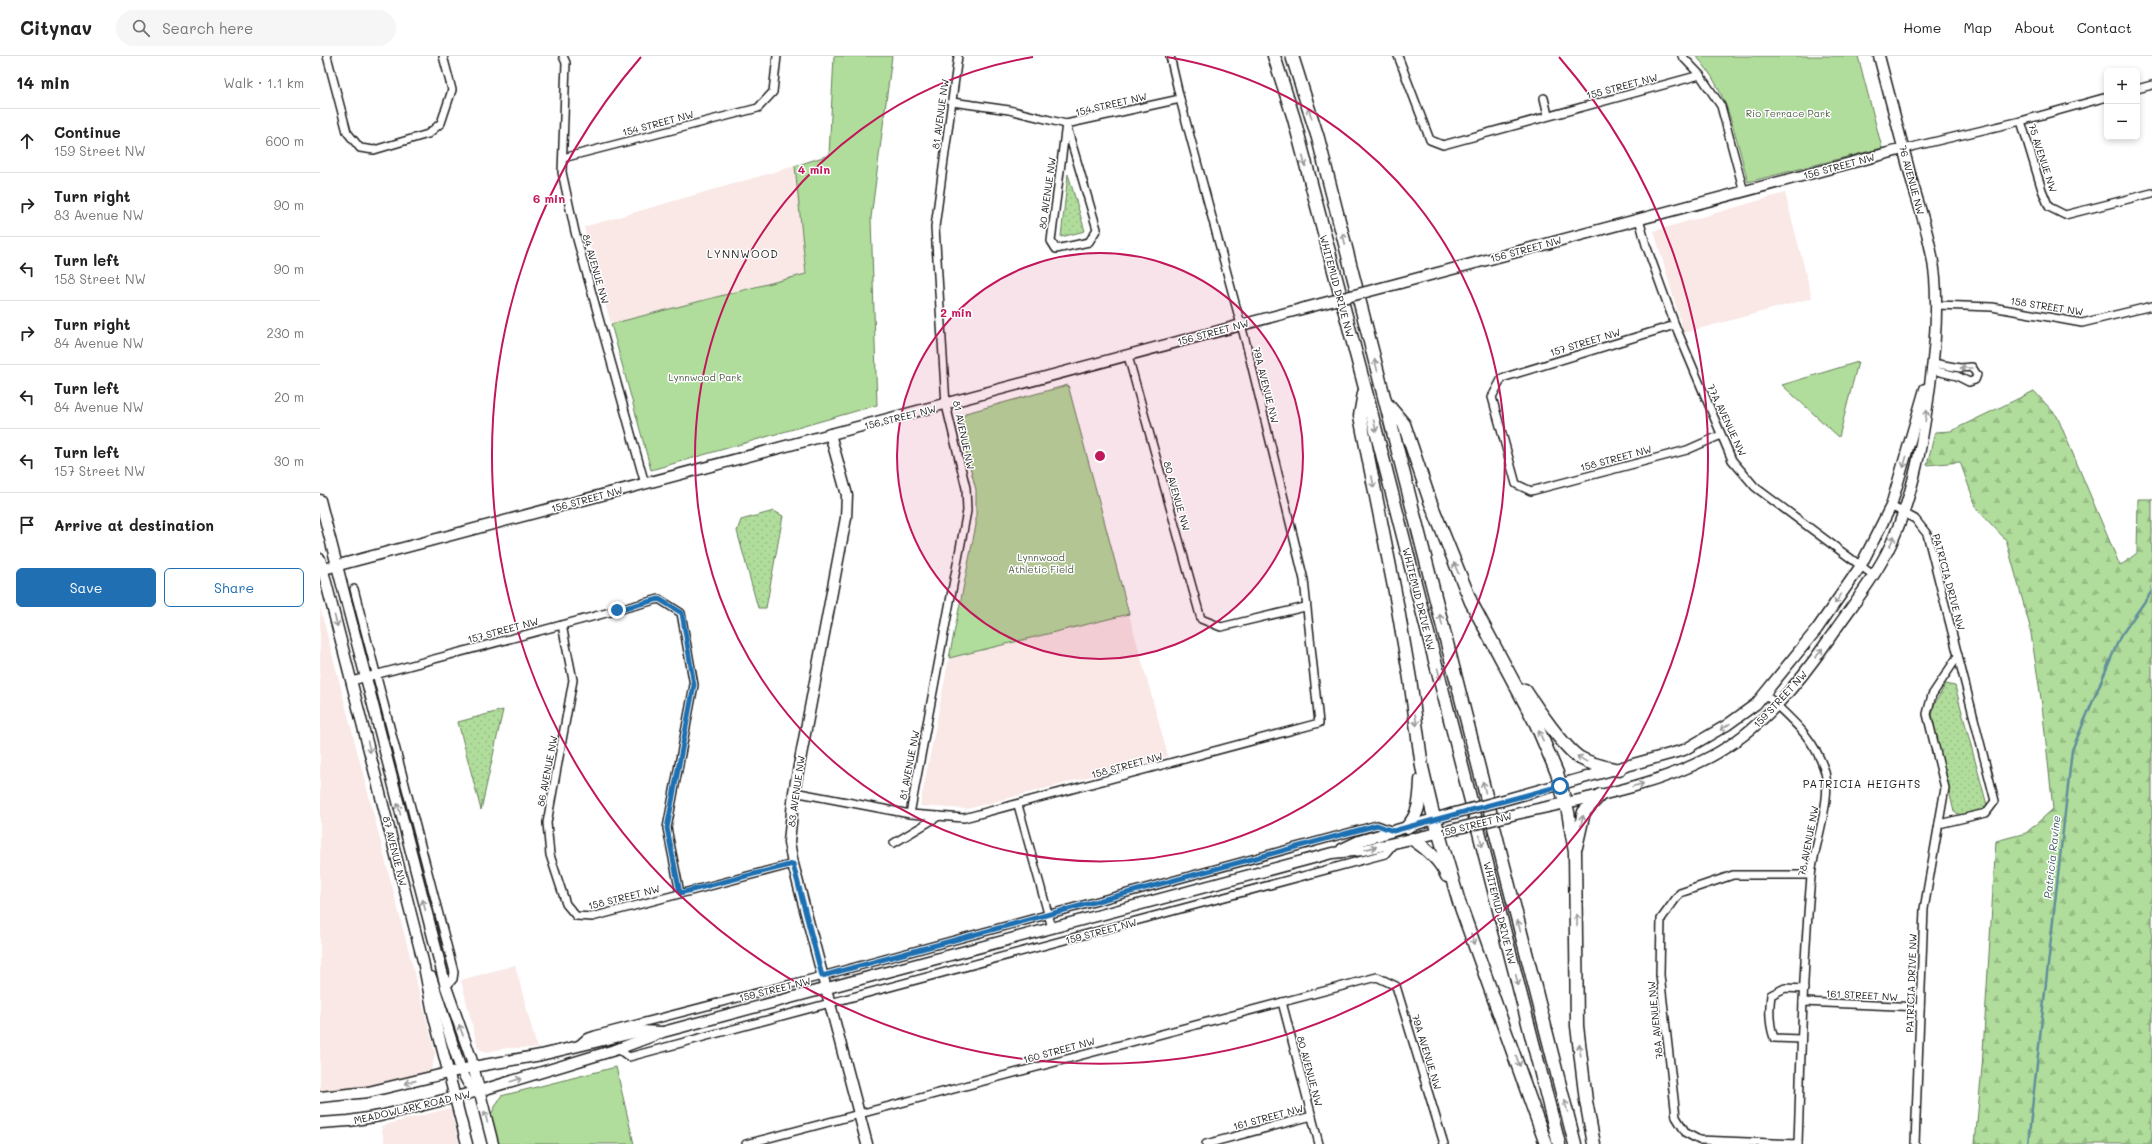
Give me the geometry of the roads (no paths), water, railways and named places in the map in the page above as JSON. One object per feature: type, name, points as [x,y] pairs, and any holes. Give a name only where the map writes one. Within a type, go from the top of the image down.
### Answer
[{"type":"highway","name":"WHITEMUD DRIVE NW","points":[[1274,56],[1294,119],[1365,388],[1559,1144]]},
{"type":"highway","name":"WHITEMUD DRIVE NW","points":[[1292,56],[1318,138],[1575,1144]]},
{"type":"highway","points":[[1365,388],[1360,416],[1400,621],[1422,767],[1459,902]]},
{"type":"highway","points":[[1386,403],[1404,424],[1450,553],[1484,628],[1536,724],[1557,773],[1575,852],[1577,1026],[1586,1101],[1594,1144]]},
{"type":"highway","points":[[1484,628],[1532,700],[1568,748],[1579,757],[1593,764],[1619,770]]},
{"type":"highway","points":[[1407,827],[1415,818],[1418,809],[1422,767]]},
{"type":"highway","points":[[1575,852],[1584,812],[1600,795]]},
{"type":"highway","points":[[1412,839],[1421,844],[1443,866],[1459,902],[1546,1144]]},
{"type":"street","points":[[327,56],[347,132],[360,148],[374,150],[428,134],[441,123],[452,90],[443,56]]},
{"type":"street","name":"84 AVENUE NW","points":[[563,56],[566,64],[562,172],[575,232],[645,484]]},
{"type":"street","name":"154 STREET NW","points":[[563,158],[758,108],[773,92],[777,56]]},
{"type":"street","name":"81 AVENUE NW","points":[[910,814],[967,511],[966,488],[946,405],[935,227],[958,56]]},
{"type":"street","name":"79A AVENUE NW","points":[[1170,56],[1180,99],[1241,324],[1304,580],[1305,607],[1315,672],[1319,723]]},
{"type":"street","name":"155 STREET NW","points":[[1398,56],[1430,140],[1443,145],[1548,115],[1700,75]]},
{"type":"street","points":[[1682,56],[1700,75],[1721,106],[1744,192]]},
{"type":"street","name":"76 AVENUE NW","points":[[1879,56],[1932,256],[1937,305]]},
{"type":"street","points":[[2140,88],[2152,85]]},
{"type":"street","points":[[1544,98],[1548,115]]},
{"type":"street","name":"156 STREET NW","points":[[321,570],[830,434],[946,405],[1241,324],[1903,149],[2021,121],[2104,98]]},
{"type":"street","name":"154 STREET NW","points":[[952,102],[1009,110],[1066,124],[1180,99]]},
{"type":"street","name":"75 AVENUE NW","points":[[2021,121],[2042,190],[2049,207],[2065,214],[2152,194]]},
{"type":"street","name":"80 AVENUE NW","points":[[1066,124],[1097,229],[1089,242],[1056,249],[1051,242],[1066,124]]},
{"type":"street","name":"77A AVENUE NW","points":[[1639,219],[1646,245],[1675,325],[1732,460],[1755,487],[1824,537],[1872,575]]},
{"type":"street","name":"158 STREET NW","points":[[1937,305],[1992,307],[2082,323],[2152,306]]},
{"type":"street","name":"159 STREET NW","points":[[1332,853],[1363,850],[1440,833],[1600,795],[1664,777],[1713,756],[1758,724],[1810,666],[1890,546],[1904,513],[1916,465],[1932,366],[1937,305]]},
{"type":"street","name":"157 STREET NW","points":[[1516,484],[1492,397],[1502,378],[1675,325]]},
{"type":"street","name":"80 AVENUE NW","points":[[1128,356],[1201,619],[1221,628],[1305,607]]},
{"type":"street","points":[[1932,366],[1960,368],[1972,367],[1977,374],[1975,380],[1969,382],[1932,366]]},
{"type":"street","name":"159 STREET NW","points":[[479,1091],[618,1049],[663,1032],[1332,853],[1359,841],[1435,818],[1619,770],[1684,750],[1727,725],[1756,704],[1766,694],[1817,629],[1860,567],[1891,506],[1907,456],[1918,411],[1932,366]]},
{"type":"street","name":"83 AVENUE NW","points":[[830,434],[847,495],[846,518],[794,792],[789,842],[793,864],[825,988],[867,1144]]},
{"type":"street","name":"158 STREET NW","points":[[1516,484],[1531,491],[1687,450],[1721,436]]},
{"type":"street","name":"87 AVENUE NW","points":[[320,500],[446,987],[473,1067],[493,1144]]},
{"type":"street","name":"PATRICIA DRIVE NW","points":[[1891,506],[1915,519],[1927,534],[1995,801],[1986,813],[1939,824]]},
{"type":"street","name":"87 AVENUE NW","points":[[320,559],[321,570],[352,681],[423,960],[433,1013],[467,1144]]},
{"type":"street","points":[[354,589],[454,972],[453,979],[446,987]]},
{"type":"street","name":"157 STREET NW","points":[[352,681],[659,599],[682,613],[694,685],[667,828],[680,893]]},
{"type":"street","name":"86 AVENUE NW","points":[[562,625],[573,680],[547,823],[550,855],[566,904],[576,916]]},
{"type":"street","name":"PATRICIA DRIVE NW","points":[[1915,1144],[1924,909],[1945,788],[1927,714],[1932,695],[1958,656]]},
{"type":"street","name":"78 AVENUE NW","points":[[1766,694],[1807,735],[1825,770],[1826,800],[1811,875],[1801,1039],[1798,1144]]},
{"type":"street","name":"158 STREET NW","points":[[794,792],[910,814],[964,818],[1018,805],[1319,723]]},
{"type":"street","points":[[1018,805],[1052,928]]},
{"type":"street","points":[[894,843],[939,816]]},
{"type":"street","name":"159 STREET NW","points":[[577,1046],[586,1038],[595,1035],[822,976],[1377,825],[1393,831]]},
{"type":"street","name":"159 STREET NW","points":[[618,1049],[629,1057],[830,1005],[1385,854],[1395,842]]},
{"type":"street","name":"158 STREET NW","points":[[576,916],[592,917],[793,864]]},
{"type":"street","name":"78A AVENUE NW","points":[[1798,1144],[1699,1140],[1686,1133],[1676,1117],[1660,975],[1661,918],[1680,893],[1733,875],[1811,875]]},
{"type":"street","points":[[423,960],[436,990],[461,1070],[468,1083],[479,1091]]},
{"type":"street","name":"79A AVENUE NW","points":[[1377,977],[1396,986],[1444,1144]]},
{"type":"street","name":"160 STREET NW","points":[[746,1144],[1377,977]]},
{"type":"street","points":[[1801,1039],[1774,1038],[1771,1031],[1769,1011],[1771,995],[1786,988],[1804,989]]},
{"type":"street","name":"80 AVENUE NW","points":[[1282,1002],[1319,1144]]},
{"type":"street","name":"161 STREET NW","points":[[1804,1002],[1920,1007]]},
{"type":"street","name":"159 STREET NW","points":[[473,1067],[577,1046],[641,1031],[663,1032]]},
{"type":"street","points":[[320,1097],[368,1092],[473,1067]]},
{"type":"street","name":"MEADOWLARK ROAD NW","points":[[320,1123],[349,1121],[380,1116],[479,1091]]},
{"type":"street","name":"161 STREET NW","points":[[1206,1144],[1312,1116]]},
{"type":"waterway","name":"Patricia Ravine","points":[[2028,1144],[2072,750],[2120,637],[2152,591]]},
{"type":"district","name":"LYNNWOOD","points":[[743,254]]},
{"type":"district","name":"PATRICIA HEIGHTS","points":[[1862,784]]},
{"type":"park label","name":"Rio Terrace Park","points":[[1788,113]]},
{"type":"park label","name":"Lynnwood Park","points":[[705,377]]},
{"type":"park label","name":"Lynnwood Athletic Field","points":[[1041,562]]}]
